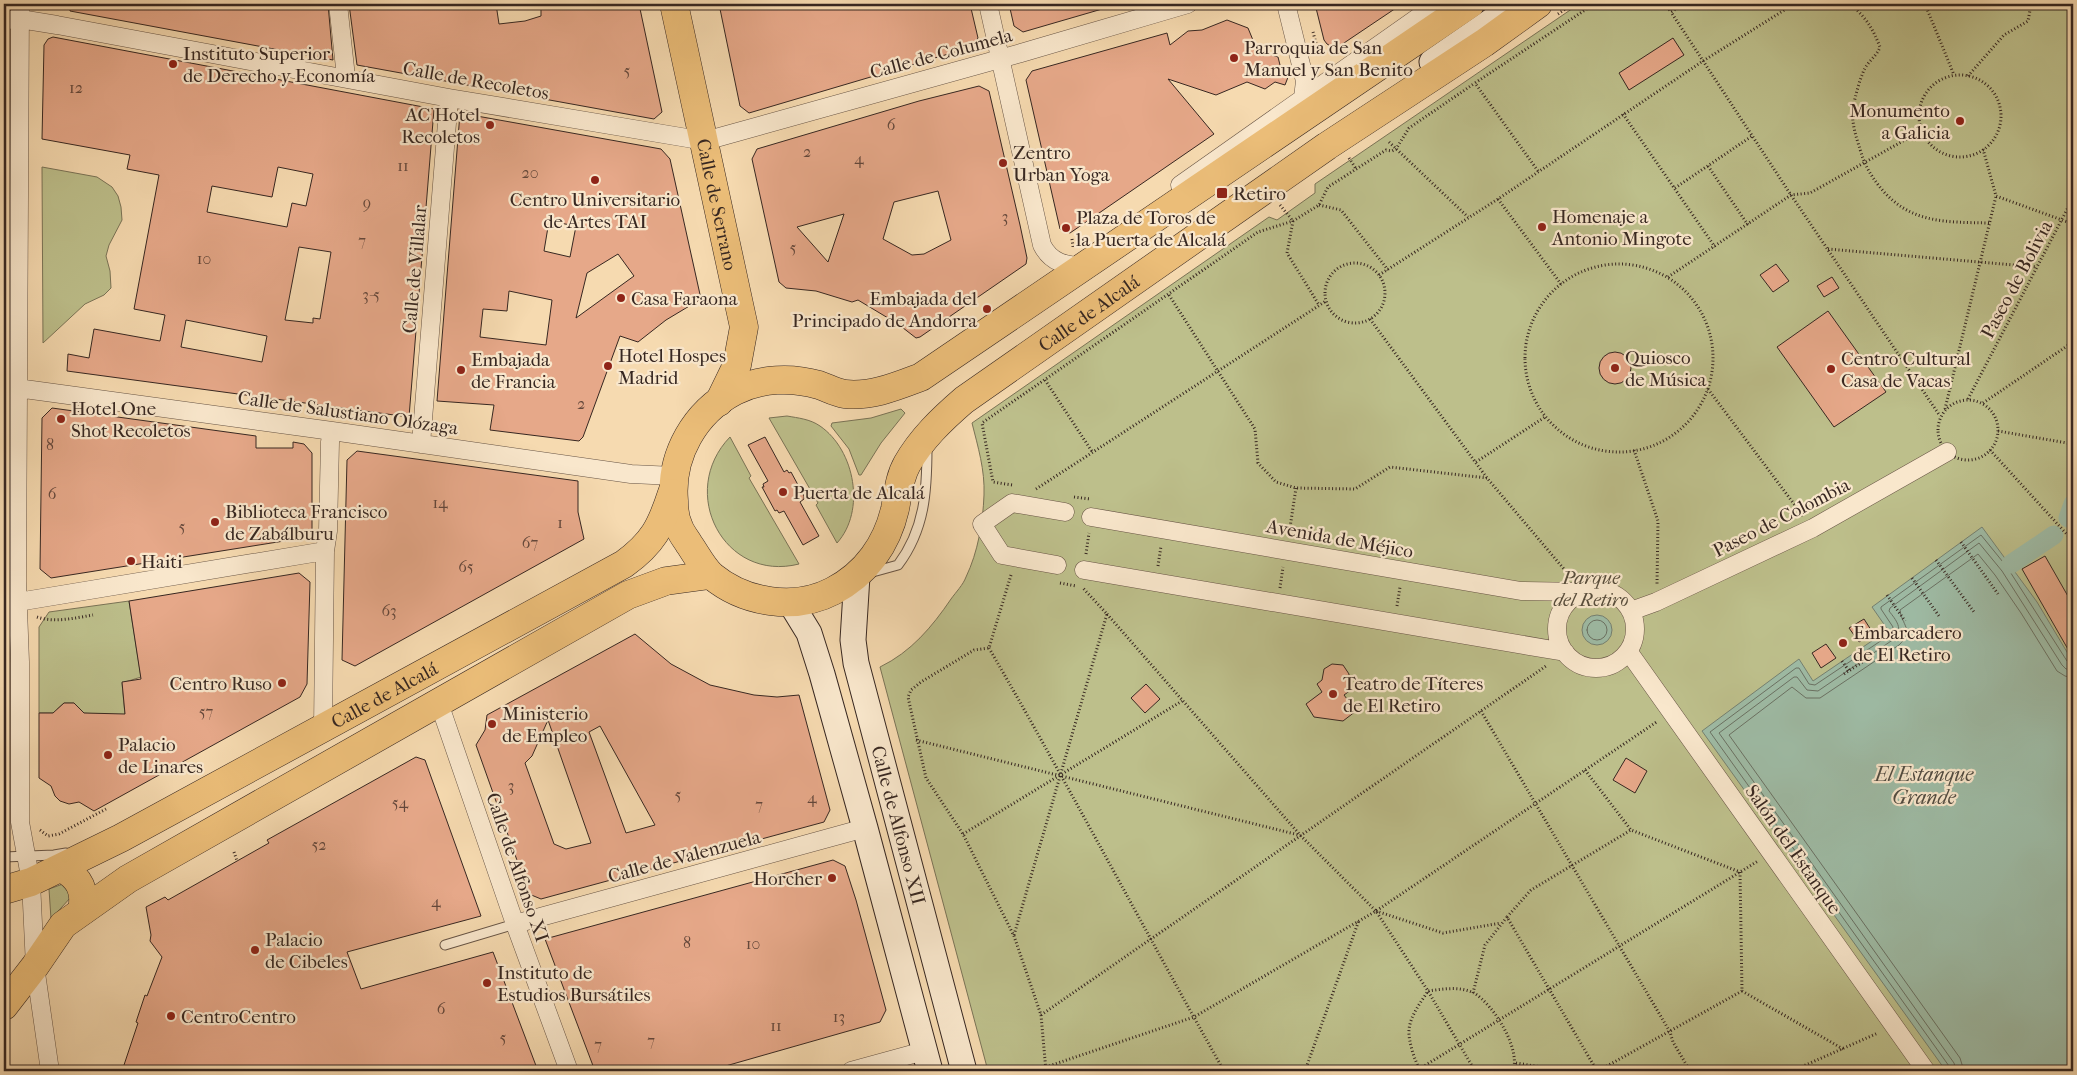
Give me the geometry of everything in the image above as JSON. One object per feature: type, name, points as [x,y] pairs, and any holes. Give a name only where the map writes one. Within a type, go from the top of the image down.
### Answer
[{"type":"main road","name":"Calle de Serrano","points":[[674,4],[744,327],[737,365],[718,402]]},
{"type":"main road","points":[[718,402],[748,386],[770,381],[786,380],[818,384],[843,394],[863,394],[887,390],[921,377],[1470,4]]},
{"type":"main road","name":"Calle de Alcalá","points":[[4,1006],[35,966],[63,925],[82,910],[141,871],[439,704],[628,595],[666,581],[710,575],[730,588],[751,597],[769,601],[790,602],[814,598],[833,591],[856,576],[877,553],[890,527],[899,483],[906,464],[927,435],[964,400],[1301,165],[1484,43],[1520,4]]},
{"type":"main road","name":"Calle de Alcalá","points":[[1301,165],[1312,149],[1333,130],[1520,4]]},
{"type":"main road","points":[[1484,43],[1551,4]]},
{"type":"main road","name":"Calle de Alcalá","points":[[4,890],[28,869],[62,868],[121,838],[624,564],[638,554],[655,535],[663,520],[678,456],[689,433],[718,402]]},
{"type":"main road","points":[[673,483],[674,509],[679,527],[710,575]]},
{"type":"main road","name":"Calle de Alfonso XII","points":[[856,576],[852,640],[856,663],[964,1071]]},
{"type":"main road","name":"Calle de Alfonso XII","points":[[790,602],[809,633],[866,828],[927,1061]]},
{"type":"main road","points":[[866,828],[886,837],[913,926],[924,950],[935,962]]},
{"type":"main road","points":[[62,868],[76,878],[83,891],[84,901],[82,910]]},
{"type":"main road","points":[[927,1061],[942,1071]]},
{"type":"street","points":[[338,4],[346,77]]},
{"type":"street","points":[[988,4],[1042,245],[1050,258],[1059,263],[1073,266],[1095,259],[1119,228],[1437,4]]},
{"type":"street","name":"Calle de Columela","points":[[705,141],[1188,4]]},
{"type":"street","points":[[1286,4],[1305,80],[1303,98]]},
{"type":"street","points":[[15,14],[20,822],[28,869],[35,966],[50,1071]]},
{"type":"street","name":"Calle de Recoletos","points":[[15,14],[449,98],[705,141]]},
{"type":"street","name":"Calle de Villalar","points":[[421,444],[449,98]]},
{"type":"street","name":"Calle de Salustiano Olózaga","points":[[17,388],[332,430],[630,474],[673,483]]},
{"type":"street","points":[[323,728],[325,551],[328,531],[330,442],[332,430]]},
{"type":"street","name":"Paseo de Colombia","points":[[1631,611],[1656,602],[1813,528],[1947,452]]},
{"type":"street","points":[[1057,565],[1002,556],[982,524],[1012,503],[1065,512]]},
{"type":"street","name":"Avenida de Méjico","points":[[1091,517],[1521,591],[1583,592]]},
{"type":"street","points":[[19,609],[325,551]]},
{"type":"street","points":[[1084,570],[1565,652]]},
{"type":"street","points":[[1605,591],[1624,602],[1631,611],[1635,631],[1628,651],[1616,663],[1599,668],[1582,665],[1575,662],[1565,652],[1558,640],[1558,620],[1567,603],[1583,592],[1605,591]]},
{"type":"street","name":"Salón del Estanque","points":[[1628,651],[1926,1071]]},
{"type":"street","name":"Calle de Alfonso XI","points":[[439,704],[515,924],[569,1071]]},
{"type":"street","name":"Calle de Valenzuela","points":[[515,924],[866,828]]},
{"type":"street","points":[[851,1071],[927,1061]]},
{"type":"lane","points":[[856,576],[898,565],[913,540],[924,509],[927,482],[927,435]]},
{"type":"lane","points":[[4,857],[28,869],[54,856],[121,838]]},
{"type":"lane","points":[[445,945],[515,924]]},
{"type":"path","points":[[1012,503],[1015,486],[993,482],[982,423],[1258,232],[1293,222],[1319,205],[1328,187],[1386,150],[1392,151],[1409,128],[1594,4]]},
{"type":"path","points":[[1665,4],[1790,195],[1940,416]]},
{"type":"path","points":[[1671,12],[1684,4]]},
{"type":"path","points":[[1379,275],[1498,199],[1703,61],[1794,4]]},
{"type":"path","points":[[1849,4],[1857,9],[1873,28],[1880,47],[1878,54],[1866,66],[1852,110],[1863,163],[1885,193],[1902,209],[1917,216],[1945,221],[1990,223]]},
{"type":"path","points":[[1925,4],[1954,75]]},
{"type":"path","points":[[2024,4],[2049,4]]},
{"type":"path","points":[[2070,4],[2073,31]]},
{"type":"path","points":[[1968,76],[2004,35],[2028,21],[2031,5]]},
{"type":"path","points":[[1954,75],[1968,76],[1981,81],[1991,89],[1998,101],[2001,114],[1999,128],[1993,140],[1983,149],[1972,155],[1960,157],[1948,155],[1936,150],[1927,142],[1921,131],[1918,119],[1920,106],[1924,95],[1932,85],[1954,75]]},
{"type":"path","points":[[1475,83],[1538,171]]},
{"type":"path","points":[[1623,114],[1714,247]]},
{"type":"path","points":[[1668,277],[1790,195],[1810,193],[1921,131]]},
{"type":"path","points":[[1675,188],[1752,136]]},
{"type":"path","points":[[1389,142],[1468,217]]},
{"type":"path","points":[[1945,409],[1996,196],[1983,149]]},
{"type":"path","points":[[1349,158],[1356,169]]},
{"type":"path","points":[[1708,166],[1748,225]]},
{"type":"path","points":[[1996,196],[2073,224]]},
{"type":"path","name":"Paseo de Bolivia","points":[[1968,399],[2073,198]]},
{"type":"path","points":[[1498,199],[1561,284]]},
{"type":"path","points":[[1319,205],[1341,210],[1388,270]]},
{"type":"path","points":[[1280,206],[1293,222]]},
{"type":"path","points":[[1293,222],[1287,253],[1320,304]]},
{"type":"path","points":[[1828,249],[2037,267]]},
{"type":"path","points":[[1352,263],[1372,268],[1379,275],[1383,282],[1385,299],[1377,314],[1370,320],[1352,323],[1343,321],[1335,316],[1326,301],[1325,290],[1328,280],[1334,272],[1342,266],[1352,263]]},
{"type":"path","points":[[1613,264],[1632,265],[1651,269],[1668,277],[1690,295],[1705,319],[1711,340],[1713,361],[1708,389],[1702,402],[1685,425],[1661,442],[1634,450],[1619,452],[1590,447],[1563,434],[1544,417],[1530,387],[1526,366],[1526,345],[1534,317],[1546,299],[1561,284],[1577,274],[1594,267],[1613,264]]},
{"type":"path","points":[[1169,295],[1255,429],[1258,463],[1276,482],[1296,488],[1355,489],[1390,466],[1487,478]]},
{"type":"path","points":[[1034,490],[1326,301]]},
{"type":"path","points":[[1370,320],[1487,478],[1583,592]]},
{"type":"path","points":[[1983,403],[2073,342]]},
{"type":"path","points":[[1045,380],[1093,453]]},
{"type":"path","points":[[1708,389],[1813,528]]},
{"type":"path","points":[[1968,399],[1983,403],[1995,415],[1998,431],[1997,438],[1990,450],[1977,459],[1969,460],[1961,459],[1947,452],[1938,439],[1937,431],[1940,416],[1945,409],[1952,403],[1968,399]]},
{"type":"path","points":[[1476,462],[1544,417]]},
{"type":"path","points":[[1998,431],[2073,444]]},
{"type":"path","points":[[1634,450],[1658,521],[1656,602]]},
{"type":"path","points":[[1990,450],[2073,541]]},
{"type":"path","points":[[1292,514],[1296,488]]},
{"type":"path","points":[[1091,517],[1082,587],[1301,836],[1376,911],[1428,991],[1475,1071]]},
{"type":"path","points":[[1155,582],[1164,530]]},
{"type":"path","points":[[1961,542],[1998,594]]},
{"type":"path","points":[[1002,556],[995,573],[1012,575],[989,648],[1062,775],[1150,940],[1224,1071]]},
{"type":"path","points":[[1936,560],[1974,612]]},
{"type":"path","points":[[1393,624],[1403,570]]},
{"type":"path","points":[[1912,578],[1939,616]]},
{"type":"path","points":[[1887,596],[1905,621]]},
{"type":"path","points":[[19,609],[44,620],[93,615]]},
{"type":"path","points":[[1014,936],[1107,614]]},
{"type":"path","points":[[989,648],[974,650],[911,690],[908,697],[916,740],[926,778],[963,834],[1014,936],[1041,1015],[1046,1069],[1194,1017],[1376,911],[1672,712]]},
{"type":"path","points":[[1859,650],[1866,660]]},
{"type":"path","points":[[1041,1015],[1565,652]]},
{"type":"path","points":[[1844,674],[1870,657]]},
{"type":"path","points":[[1842,661],[1849,671]]},
{"type":"path","points":[[963,834],[1182,701]]},
{"type":"path","points":[[1480,711],[1670,1032],[1673,1042],[1690,1071]]},
{"type":"path","points":[[916,740],[1301,836]]},
{"type":"path","points":[[1585,770],[1631,830],[1740,872]]},
{"type":"path","points":[[39,823],[40,831],[48,836],[59,834],[106,809]]},
{"type":"path","points":[[1473,993],[1485,945],[1501,923],[1531,890],[1631,830]]},
{"type":"path","points":[[234,852],[237,861]]},
{"type":"path","points":[[1512,1071],[1516,1063],[1511,1040],[1498,1020],[1488,1004],[1473,993],[1452,988],[1428,991],[1417,1008],[1409,1030],[1412,1050],[1419,1070],[1459,1044],[1498,1020],[1550,988],[1618,946],[1740,872],[1771,852]]},
{"type":"path","points":[[1740,872],[1742,991]]},
{"type":"path","points":[[1376,911],[1443,933],[1501,923]]},
{"type":"path","points":[[1507,917],[1597,1071],[1742,991]]},
{"type":"path","points":[[1305,1070],[1360,920]]},
{"type":"path","points":[[1742,991],[1843,1048]]},
{"type":"path","points":[[1792,1071],[1894,1026]]},
{"type":"path","points":[[1516,1063],[1566,1071]]},
{"type":"path","points":[[1271,1071],[1284,1069],[1314,1071]]},
{"type":"green space","name":"Parque del Retiro","points":[[1579,4],[2073,4],[2073,1071],[988,1071],[880,667],[902,654],[928,629],[965,580],[974,557],[982,516],[984,486],[979,450],[972,423],[1269,217],[1277,220],[1315,193],[1315,184]]},
{"type":"green space","points":[[42,167],[97,177],[112,187],[118,196],[122,220],[109,245],[106,256],[110,271],[111,288],[104,295],[85,304],[43,343]]},
{"type":"green space","points":[[901,409],[905,413],[881,443],[861,475],[859,475],[849,449],[831,426],[832,423],[871,418]]},
{"type":"green space","points":[[787,416],[808,420],[820,426],[832,437],[848,465],[854,498],[852,515],[846,530],[837,543],[816,505],[818,503],[769,418]]},
{"type":"green space","points":[[730,437],[751,476],[749,478],[799,564],[772,566],[749,560],[730,547],[716,528],[709,506],[708,483],[715,459]]},
{"type":"green space","points":[[129,601],[141,677],[122,683],[125,715],[80,713],[80,710],[74,703],[64,703],[57,709],[57,713],[39,713],[39,627],[49,612]]},
{"type":"green space","points":[[63,884],[71,897],[51,919],[49,889]]},
{"type":"water","name":"El Estanque Grande","points":[[1982,527],[2037,602],[2073,662],[2073,1071],[1946,1071],[1702,731],[1799,659],[1813,681],[1888,630],[1872,607]]},
{"type":"water","points":[[1597,615],[1607,620],[1612,630],[1607,640],[1597,645],[1587,640],[1582,630],[1587,620]]},
{"type":"building","points":[[70,4],[328,4],[333,60],[70,11]]},
{"type":"building","points":[[349,4],[496,4],[499,24],[525,21],[541,16],[541,4],[639,4],[662,112],[654,119],[357,65]]},
{"type":"building","points":[[719,4],[970,4],[978,38],[972,47],[749,113],[740,106]]},
{"type":"building","points":[[1009,4],[1109,4],[1109,7],[1023,32],[1014,26]]},
{"type":"building","points":[[1315,4],[1402,4],[1334,48],[1324,40]]},
{"type":"building","points":[[1227,20],[1248,28],[1257,50],[1278,57],[1281,69],[1290,72],[1285,85],[1275,82],[1265,89],[1247,82],[1216,95],[1168,79],[1214,134],[1070,233],[1060,229],[1026,80],[1032,71],[1167,33],[1170,45],[1188,31],[1202,30]]},
{"type":"building","points":[[53,37],[434,109],[409,417],[67,371],[68,354],[89,358],[94,329],[160,341],[165,315],[134,309],[159,175],[127,169],[130,155],[42,139],[44,45],[48,39]],"holes":[[[278,167],[313,174],[306,206],[292,203],[287,227],[207,212],[212,186],[272,197]],[[299,247],[331,252],[320,319],[313,318],[313,323],[285,320]],[[186,320],[267,336],[262,362],[181,347]]]},
{"type":"building","points":[[1673,38],[1684,55],[1629,90],[1619,73]]},
{"type":"building","points":[[979,86],[989,91],[1027,258],[1026,264],[916,338],[898,324],[858,300],[852,302],[816,291],[786,288],[779,282],[752,159],[757,149],[919,101]],"holes":[[[938,191],[951,240],[924,254],[912,255],[883,239],[894,202]],[[844,214],[828,262],[797,227]]]},
{"type":"building","points":[[460,113],[661,149],[670,159],[701,299],[666,320],[638,342],[620,336],[583,437],[579,441],[490,430],[494,405],[437,401]],"holes":[[[549,221],[576,226],[570,257],[544,251]],[[618,254],[634,276],[576,318],[587,273]],[[509,291],[552,300],[546,345],[480,337],[483,309],[507,311]]]},
{"type":"building","points":[[1776,264],[1789,281],[1773,292],[1760,275]]},
{"type":"building","points":[[1832,277],[1839,288],[1824,297],[1817,286]]},
{"type":"building","name":"Centro Cultural Casa de Vacas","points":[[1828,311],[1886,392],[1834,427],[1777,347]]},
{"type":"building","name":"Quiosco de Música","points":[[1615,352],[1621,353],[1626,357],[1630,362],[1630,374],[1626,379],[1621,383],[1615,384],[1609,383],[1604,379],[1600,374],[1599,368],[1600,362],[1604,357],[1609,353]]},
{"type":"building","points":[[52,408],[256,436],[256,448],[293,448],[293,442],[304,444],[312,453],[312,529],[303,538],[51,578],[40,569],[42,418]]},
{"type":"building","name":"Puerta de Alcalá","points":[[765,437],[784,472],[787,470],[789,473],[791,472],[804,496],[804,499],[800,502],[819,536],[803,545],[784,511],[779,513],[777,510],[775,511],[762,487],[768,481],[748,445]]},
{"type":"building","points":[[357,451],[578,481],[578,512],[584,539],[355,666],[342,660],[347,460]]},
{"type":"building","points":[[2045,556],[2073,605],[2073,658],[2022,569]]},
{"type":"building","points":[[299,573],[310,582],[307,684],[300,697],[94,811],[79,802],[69,804],[60,801],[55,796],[51,786],[39,778],[39,713],[53,713],[64,703],[74,703],[84,713],[125,714],[122,682],[141,679],[129,601]]},
{"type":"building","points":[[1864,619],[1873,633],[1859,642],[1849,628]]},
{"type":"building","points":[[635,634],[671,664],[710,685],[754,695],[777,697],[799,695],[830,810],[824,822],[541,899],[529,894],[476,745],[485,730],[487,715]],"holes":[[[548,720],[591,843],[566,849],[554,844],[525,763],[532,756]],[[600,726],[655,825],[626,833],[589,732]]]},
{"type":"building","points":[[1826,644],[1836,658],[1821,668],[1812,653]]},
{"type":"building","name":"Teatro de Títeres de El Retiro","points":[[1332,664],[1343,665],[1349,674],[1348,685],[1351,690],[1344,695],[1356,711],[1343,721],[1314,717],[1306,704],[1322,692],[1317,684],[1322,680],[1324,669]]},
{"type":"building","points":[[1146,684],[1160,699],[1145,713],[1131,698]]},
{"type":"building","points":[[416,757],[425,760],[481,916],[347,952],[361,989],[493,952],[538,1071],[122,1071],[145,995],[147,996],[162,957],[150,941],[151,935],[146,907],[165,897],[168,900],[269,843],[267,840]]},
{"type":"building","points":[[1626,758],[1647,771],[1635,793],[1613,780]]},
{"type":"building","points":[[833,860],[845,866],[856,900],[886,1010],[880,1022],[708,1071],[595,1071],[545,939]]},
{"type":"waterway","points":[[2068,518],[2073,504]]},
{"type":"waterway","points":[[2011,564],[2054,535]]},
{"type":"place","name":"Parroquia de San Manuel y San Benito","points":[[1234,58]]},
{"type":"place","name":"Instituto Superior de Derecho y Economía","points":[[173,64]]},
{"type":"place","name":"Monumento a Galicia","points":[[1960,121]]},
{"type":"place","name":"AC Hotel Recoletos","points":[[490,125]]},
{"type":"place","name":"Zentro Urban Yoga","points":[[1003,163]]},
{"type":"place","name":"Centro Universitario de Artes TAI","points":[[595,180]]},
{"type":"place","name":"Retiro","points":[[1222,193]]},
{"type":"place","name":"Homenaje a Antonio Mingote","points":[[1542,227]]},
{"type":"place","name":"Plaza de Toros de la Puerta de Alcalá","points":[[1066,228]]},
{"type":"place","name":"Casa Faraona","points":[[621,298]]},
{"type":"place","name":"Embajada del Principado de Andorra","points":[[987,309]]},
{"type":"place","name":"Hotel Hospes Madrid","points":[[608,366]]},
{"type":"place","name":"Quiosco de Música","points":[[1615,368]]},
{"type":"place","name":"Centro Cultural Casa de Vacas","points":[[1831,369]]},
{"type":"place","name":"Embajada de Francia","points":[[461,370]]},
{"type":"place","name":"Hotel One Shot Recoletos","points":[[61,419]]},
{"type":"place","name":"Puerta de Alcalá","points":[[783,492]]},
{"type":"place","name":"Biblioteca Francisco de Zabálburu","points":[[215,522]]},
{"type":"place","name":"Haiti","points":[[131,561]]},
{"type":"place","name":"Embarcadero de El Retiro","points":[[1843,643]]},
{"type":"place","name":"Centro Ruso","points":[[282,683]]},
{"type":"place","name":"Teatro de Títeres de El Retiro","points":[[1333,694]]},
{"type":"place","name":"Ministerio de Empleo","points":[[492,724]]},
{"type":"place","name":"Palacio de Linares","points":[[108,755]]},
{"type":"place","name":"Horcher","points":[[832,878]]},
{"type":"place","name":"Palacio de Cibeles","points":[[255,950]]},
{"type":"place","name":"Instituto de Estudios Bursátiles","points":[[487,983]]},
{"type":"place","name":"CentroCentro","points":[[171,1016]]}]
